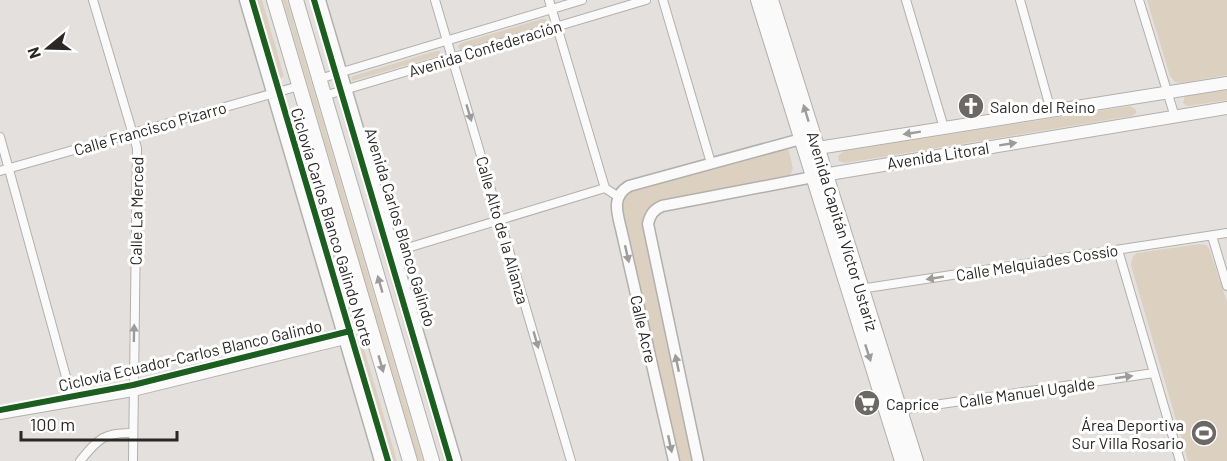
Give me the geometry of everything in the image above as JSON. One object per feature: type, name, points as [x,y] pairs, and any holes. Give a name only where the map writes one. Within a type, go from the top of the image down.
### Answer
[{"type":"main road","points":[[274,0],[410,461]]},
{"type":"main road","points":[[296,0],[432,461]]},
{"type":"main road","name":"Avenida Capitán Víctor Ustariz","points":[[758,0],[811,142]]},
{"type":"main road","name":"Avenida Capitán Víctor Ustariz","points":[[771,0],[819,176],[902,461]]},
{"type":"main road","name":"Avenida Litoral","points":[[811,142],[944,128],[1227,83]]},
{"type":"main road","name":"Avenida Litoral","points":[[819,176],[1227,108]]},
{"type":"main road","name":"Avenida Capitán Víctor Ustariz","points":[[854,290],[900,410],[916,461]]},
{"type":"street","name":"Calle La Merced","points":[[93,0],[137,148],[134,392]]},
{"type":"street","points":[[245,0],[380,461]]},
{"type":"street","name":"Avenida Carlos Blanco Galindo","points":[[320,0],[456,461]]},
{"type":"street","name":"Calle Alto de la Alianza","points":[[435,0],[571,461]]},
{"type":"street","name":"Avenida Confederación","points":[[319,79],[447,40],[550,4],[582,0]]},
{"type":"street","name":"Avenida Confederación","points":[[324,96],[646,0]]},
{"type":"street","points":[[663,0],[711,163]]},
{"type":"street","points":[[906,0],[944,128]]},
{"type":"street","points":[[1020,0],[1051,111]]},
{"type":"street","points":[[1139,0],[1175,117]]},
{"type":"street","points":[[550,4],[605,188],[618,196]]},
{"type":"street","name":"Calle Francisco Pizarro","points":[[5,169],[299,86]]},
{"type":"street","points":[[0,137],[5,169],[73,402]]},
{"type":"street","name":"Avenida Litoral","points":[[618,196],[629,186],[711,163],[811,142]]},
{"type":"street","name":"Avenida Litoral","points":[[652,212],[662,206],[819,176]]},
{"type":"street","points":[[394,252],[605,188]]},
{"type":"street","name":"Calle Acre","points":[[618,196],[617,206],[622,233],[674,461]]},
{"type":"street","name":"Calle Acre","points":[[652,212],[648,224],[698,461]]},
{"type":"street","name":"Calle Melquiades Cossío","points":[[854,290],[1227,233]]},
{"type":"street","points":[[1212,236],[1227,286]]},
{"type":"street","points":[[1118,250],[1180,461]]},
{"type":"street","points":[[0,415],[134,392],[345,340]]},
{"type":"street","name":"Calle Manuel Ugalde","points":[[900,410],[1154,373]]},
{"type":"street","points":[[133,461],[134,392]]},
{"type":"street","points":[[80,461],[96,441],[107,435],[133,432]]},
{"type":"shaded area","points":[[254,0],[262,0],[284,76],[278,80]]},
{"type":"shaded area","points":[[283,0],[287,0],[423,461],[418,461]]},
{"type":"shaded area","points":[[1147,0],[1227,0],[1227,75],[1182,83],[1175,82],[1170,76]]},
{"type":"shaded area","points":[[542,19],[547,21],[544,25],[459,49],[458,46],[461,43]]},
{"type":"shaded area","points":[[440,51],[438,56],[352,81],[353,76]]},
{"type":"shaded area","points":[[1227,90],[1227,100],[1188,106],[1183,103],[1185,96]]},
{"type":"shaded area","points":[[342,98],[448,461],[444,461],[338,101]]},
{"type":"shaded area","points":[[1130,106],[1136,110],[1132,116],[845,163],[839,161],[838,156],[844,151]]},
{"type":"shaded area","points":[[785,147],[789,151],[793,169],[790,175],[659,201],[651,205],[645,215],[644,228],[692,459],[692,461],[679,461],[623,212],[623,201],[634,189]]},
{"type":"shaded area","points":[[301,161],[307,162],[315,183],[397,461],[391,461]]},
{"type":"shaded area","points":[[1200,244],[1209,248],[1227,302],[1227,461],[1188,461],[1131,265],[1133,256],[1137,253]]},
{"type":"cycle path","name":"Ciclovía Carlos Blanco Galindo Norte","points":[[252,0],[388,461]]},
{"type":"cycle path","points":[[314,0],[450,461]]},
{"type":"cycle path","name":"Ciclovía Carlos Blanco Galindo Norte","points":[[0,410],[133,385],[350,331]]},
{"type":"place","name":"Salon del Reino","points":[[971,106]]},
{"type":"place","name":"Caprice","points":[[867,403]]},
{"type":"place","name":"Área Deportiva Sur Villa Rosario","points":[[1204,433]]}]
